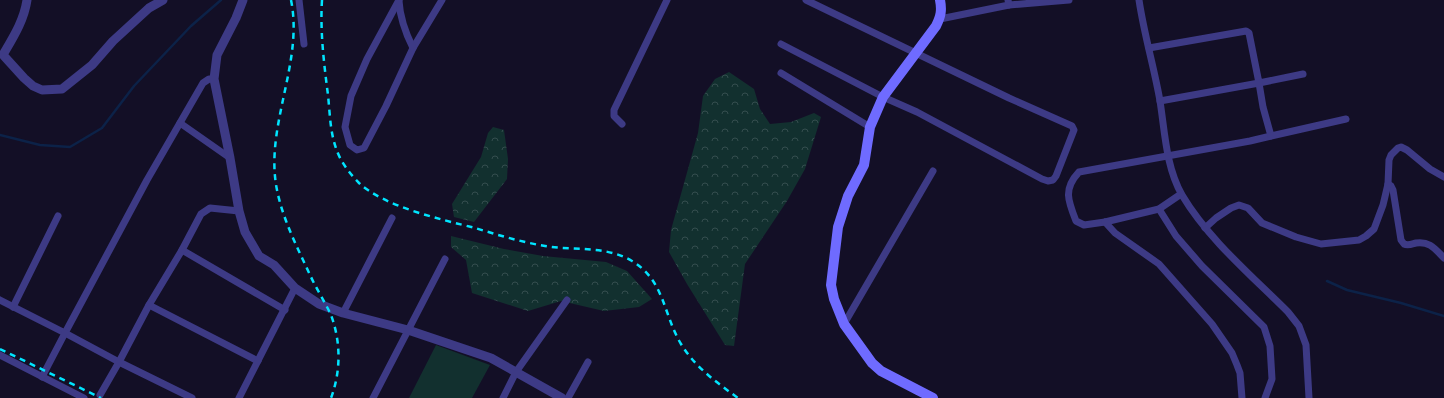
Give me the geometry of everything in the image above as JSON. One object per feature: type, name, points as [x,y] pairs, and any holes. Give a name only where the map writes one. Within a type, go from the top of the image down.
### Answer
[{"type":"main road","points":[[933,398],[881,371],[872,363],[844,324],[834,299],[831,285],[838,227],[848,196],[864,165],[870,127],[883,97],[936,26],[942,10],[940,0]]},
{"type":"street","points":[[27,0],[19,27],[4,53],[4,56],[33,86],[42,90],[50,90],[62,89],[92,66],[113,41],[149,8],[163,0]]},
{"type":"street","points":[[244,0],[217,55],[214,79],[230,158],[238,211],[245,232],[259,256],[274,265],[295,288],[319,304],[343,313],[408,330],[491,358],[562,398]]},
{"type":"street","points":[[300,0],[304,44]]},
{"type":"street","points":[[399,0],[367,59],[351,96],[345,127],[350,145],[357,150],[364,148],[386,106],[413,48],[442,0]]},
{"type":"street","points":[[399,0],[400,16],[405,33],[413,48]]},
{"type":"street","points":[[622,124],[614,116],[614,110],[667,0]]},
{"type":"street","points":[[782,44],[883,97],[917,112],[1042,179],[1048,181],[1053,180],[1056,176],[1074,130],[1072,126],[1009,98],[806,0]]},
{"type":"street","points":[[940,18],[1009,2],[1069,0]]},
{"type":"street","points":[[1139,0],[1142,23],[1160,101],[1168,155],[1171,168],[1181,194],[1205,228],[1288,312],[1299,326],[1306,345],[1309,398]]},
{"type":"street","points":[[1149,48],[1248,31],[1263,107],[1271,136]]},
{"type":"street","points":[[781,73],[870,127]]},
{"type":"street","points":[[1160,101],[1303,74]]},
{"type":"street","points":[[42,377],[143,186],[203,83],[209,79],[214,79]]},
{"type":"street","points":[[1181,194],[1159,210],[1084,225],[1076,221],[1068,202],[1068,186],[1078,172],[1250,141],[1346,119]]},
{"type":"street","points":[[180,124],[230,158]]},
{"type":"street","points":[[1205,228],[1230,208],[1239,205],[1248,208],[1262,223],[1296,237],[1321,244],[1359,240],[1374,229],[1383,206],[1388,184],[1389,160],[1391,155],[1398,148],[1401,147],[1407,150],[1430,169],[1444,177]]},
{"type":"street","points":[[844,324],[933,171]]},
{"type":"street","points":[[1388,184],[1393,190],[1401,240],[1404,244],[1409,245],[1423,242],[1432,245],[1444,258]]},
{"type":"street","points":[[100,395],[119,362],[148,305],[182,250],[201,214],[210,208],[238,211]]},
{"type":"street","points":[[1159,210],[1176,236],[1202,266],[1264,328],[1270,346],[1272,379],[1266,398]]},
{"type":"street","points":[[13,307],[58,216]]},
{"type":"street","points":[[343,313],[392,218]]},
{"type":"street","points":[[1105,222],[1115,233],[1159,264],[1212,324],[1232,353],[1237,365],[1240,373],[1242,398]]},
{"type":"street","points":[[182,250],[285,310]]},
{"type":"street","points":[[373,398],[445,259]]},
{"type":"street","points":[[239,398],[295,288]]},
{"type":"street","points":[[0,300],[192,398]]},
{"type":"street","points":[[503,398],[516,372],[566,300]]},
{"type":"street","points":[[148,305],[258,361]]},
{"type":"street","points":[[0,355],[84,398]]},
{"type":"street","points":[[568,398],[588,362]]},
{"type":"green space","points":[[729,72],[754,89],[760,109],[770,124],[791,122],[814,113],[821,117],[805,169],[787,201],[745,264],[734,346],[725,345],[669,252],[671,230],[698,133],[703,96],[715,79]]},
{"type":"green space","points":[[493,127],[504,130],[508,159],[507,179],[474,222],[454,217],[452,204],[481,157],[488,133]]},
{"type":"green space","points":[[451,236],[504,249],[543,256],[606,262],[627,271],[652,299],[639,307],[604,311],[561,301],[528,311],[472,293],[466,260],[451,247]]},
{"type":"green space","points":[[436,345],[490,365],[472,398],[409,398]]},
{"type":"waterway","points":[[0,135],[40,145],[70,147],[102,128],[134,86],[191,26],[221,0]]},
{"type":"waterway","points":[[1327,281],[1347,290],[1401,303],[1444,316]]},
{"type":"railway","points":[[291,0],[294,24],[292,47],[289,71],[279,119],[274,166],[277,190],[287,223],[311,277],[331,315],[337,336],[338,367],[337,377],[331,398]]},
{"type":"railway","points":[[322,0],[323,48],[333,137],[341,159],[349,172],[359,183],[383,199],[430,216],[527,242],[545,246],[589,249],[622,256],[632,261],[643,269],[651,278],[662,299],[675,333],[693,360],[706,374],[738,398]]},
{"type":"railway","points":[[0,349],[101,398]]}]
